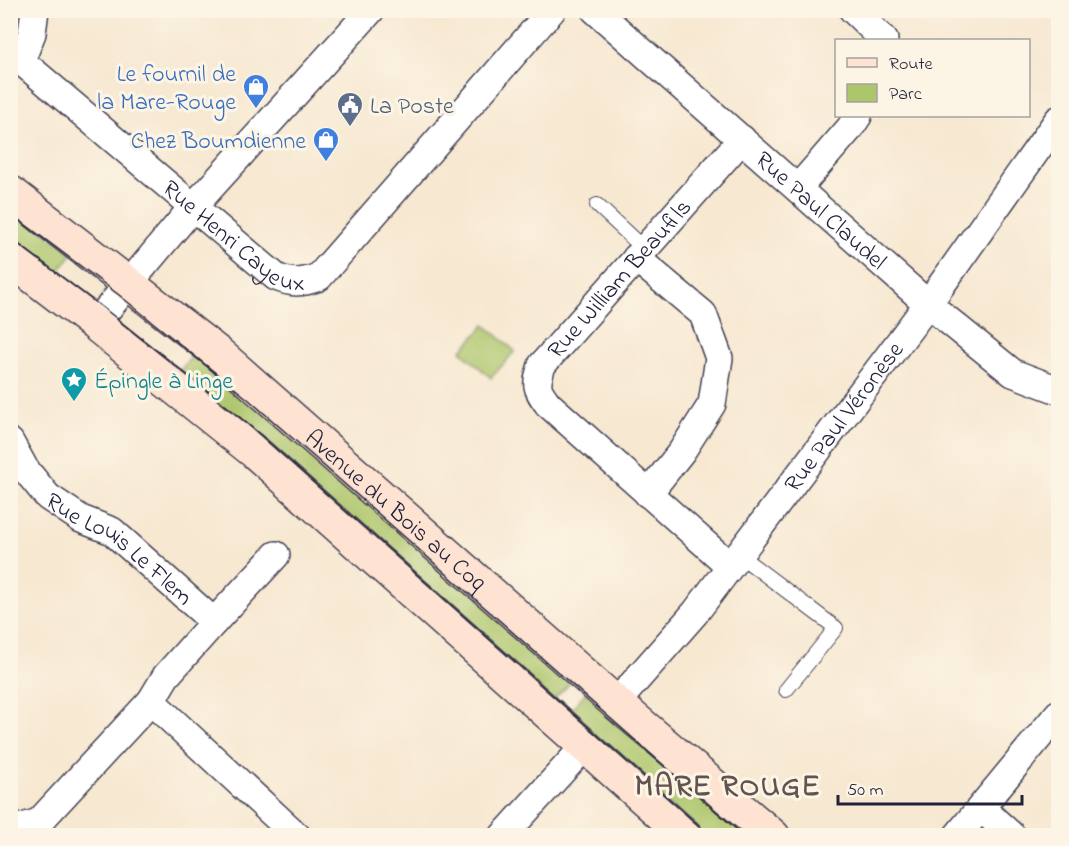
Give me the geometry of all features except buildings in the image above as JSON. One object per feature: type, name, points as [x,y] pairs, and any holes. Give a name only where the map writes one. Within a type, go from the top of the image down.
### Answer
[{"type":"main road","name":"Avenue du Bois au Coq","points":[[10,192],[219,354],[616,703],[773,836]]},
{"type":"main road","name":"Avenue du Bois au Coq","points":[[10,259],[256,453],[686,836]]},
{"type":"street","name":"Rue Henri Cayeux","points":[[35,10],[32,33],[16,61],[276,277],[289,282],[306,282],[319,277],[552,10]]},
{"type":"street","points":[[95,324],[193,207],[371,10]]},
{"type":"street","name":"Rue Paul Claudel","points":[[595,10],[928,304],[1013,373],[1059,390]]},
{"type":"street","points":[[853,10],[883,39]]},
{"type":"street","points":[[798,188],[857,117]]},
{"type":"street","name":"Rue Paul Véronèse","points":[[616,703],[695,613],[735,561],[928,304],[1059,120]]},
{"type":"street","name":"Rue William Beaufils","points":[[735,561],[648,494],[548,404],[540,394],[536,382],[542,365],[742,139]]},
{"type":"street","points":[[640,254],[703,314],[719,357],[712,404],[682,451],[648,494]]},
{"type":"street","name":"Rue Louis Le Flem","points":[[10,442],[25,469],[48,497],[81,519],[112,531],[214,622]]},
{"type":"street","points":[[10,831],[39,822],[151,701],[166,676],[276,555]]},
{"type":"street","points":[[151,701],[297,836]]},
{"type":"street","points":[[957,836],[1059,714]]},
{"type":"street","points":[[503,836],[585,746]]},
{"type":"street","points":[[981,808],[1012,836]]},
{"type":"lane","points":[[597,205],[640,254]]},
{"type":"lane","points":[[735,561],[836,628],[786,690]]},
{"type":"green space","points":[[10,207],[73,253],[53,278],[11,246]]},
{"type":"green space","points":[[485,325],[515,351],[491,378],[461,351]]},
{"type":"green space","points":[[198,349],[573,680],[552,701],[177,374]]},
{"type":"green space","points":[[587,691],[753,835],[702,835],[567,714]]},
{"type":"tram line","points":[[10,213],[119,295],[248,399],[744,836]]},
{"type":"tram line","points":[[10,238],[106,310],[234,412],[710,836]]},
{"type":"place","name":"Le fournil de la Mare-Rouge","points":[[256,110]]},
{"type":"place","name":"La Poste","points":[[350,128]]},
{"type":"place","name":"Chez Boumdienne","points":[[326,163]]},
{"type":"place","name":"Épingle à Linge","points":[[74,403]]},
{"type":"district","name":"MARE ROUGE","points":[[728,785]]}]
